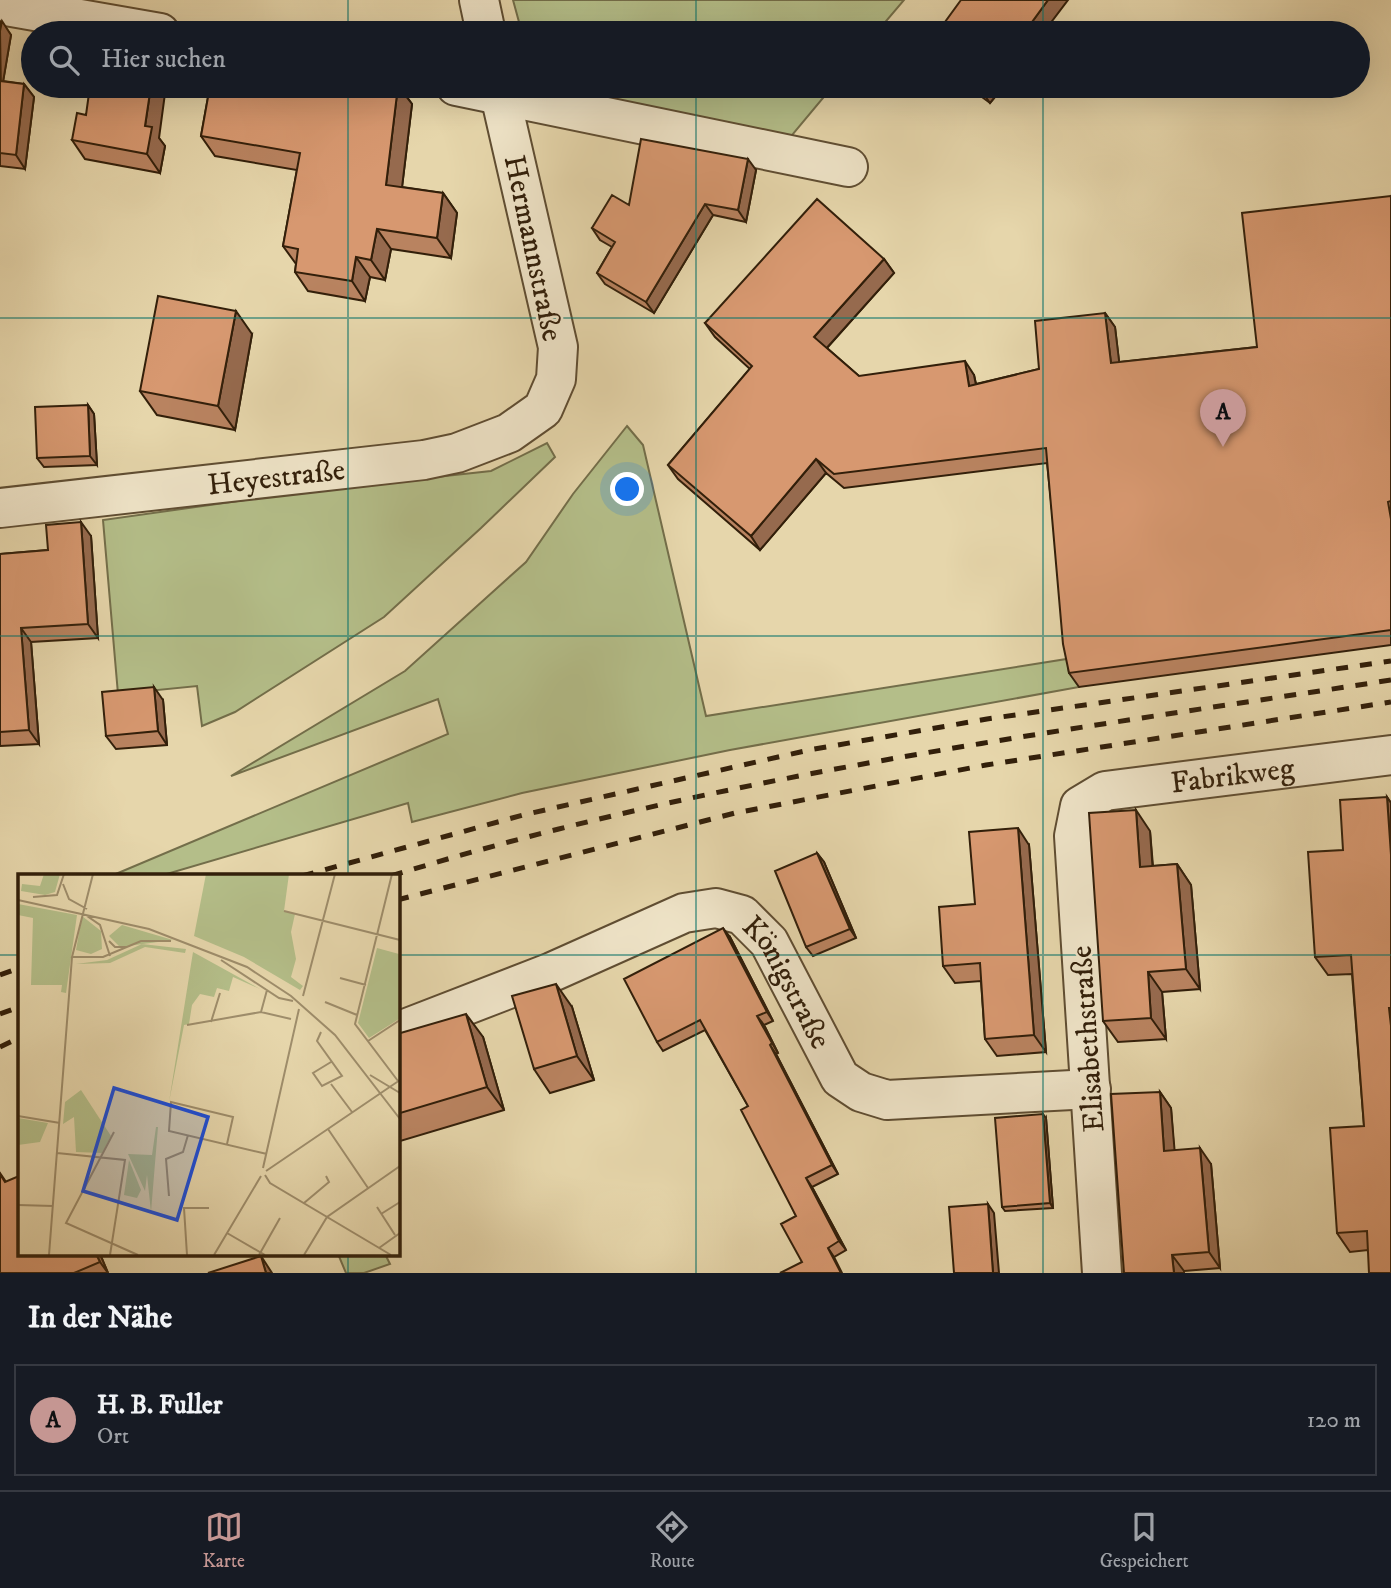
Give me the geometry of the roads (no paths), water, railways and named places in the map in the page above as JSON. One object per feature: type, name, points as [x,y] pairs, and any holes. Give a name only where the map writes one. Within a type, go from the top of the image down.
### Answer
[{"type":"street","points":[[479,0],[483,21]]},
{"type":"street","points":[[0,5],[91,21]]},
{"type":"street","name":"Hermannstraße","points":[[501,98],[558,347],[556,379],[543,409]]},
{"type":"street","points":[[535,98],[848,167]]},
{"type":"street","name":"Heyestraße","points":[[0,508],[424,460],[457,453],[509,433],[543,409]]},
{"type":"street","name":"Fabrikweg","points":[[1080,806],[1105,791],[1391,755]]},
{"type":"street","name":"Elisabethstraße","points":[[1080,806],[1074,836],[1102,1273]]},
{"type":"street","name":"Königstraße","points":[[399,1031],[552,972],[684,913],[716,908],[742,915],[769,942],[840,1078],[860,1091],[887,1100],[1091,1089]]},
{"type":"railway","points":[[309,874],[523,815],[809,750],[987,719],[1391,661]]},
{"type":"railway","points":[[398,874],[637,810],[762,783],[1013,738],[1391,680]]},
{"type":"railway","points":[[399,899],[735,813],[986,765],[1391,702]]},
{"type":"railway","points":[[0,975],[18,968]]},
{"type":"railway","points":[[0,1014],[18,1007]]},
{"type":"railway","points":[[0,1047],[18,1038]]},
{"type":"place","name":"H. B. Fuller","points":[[1223,447]]}]
